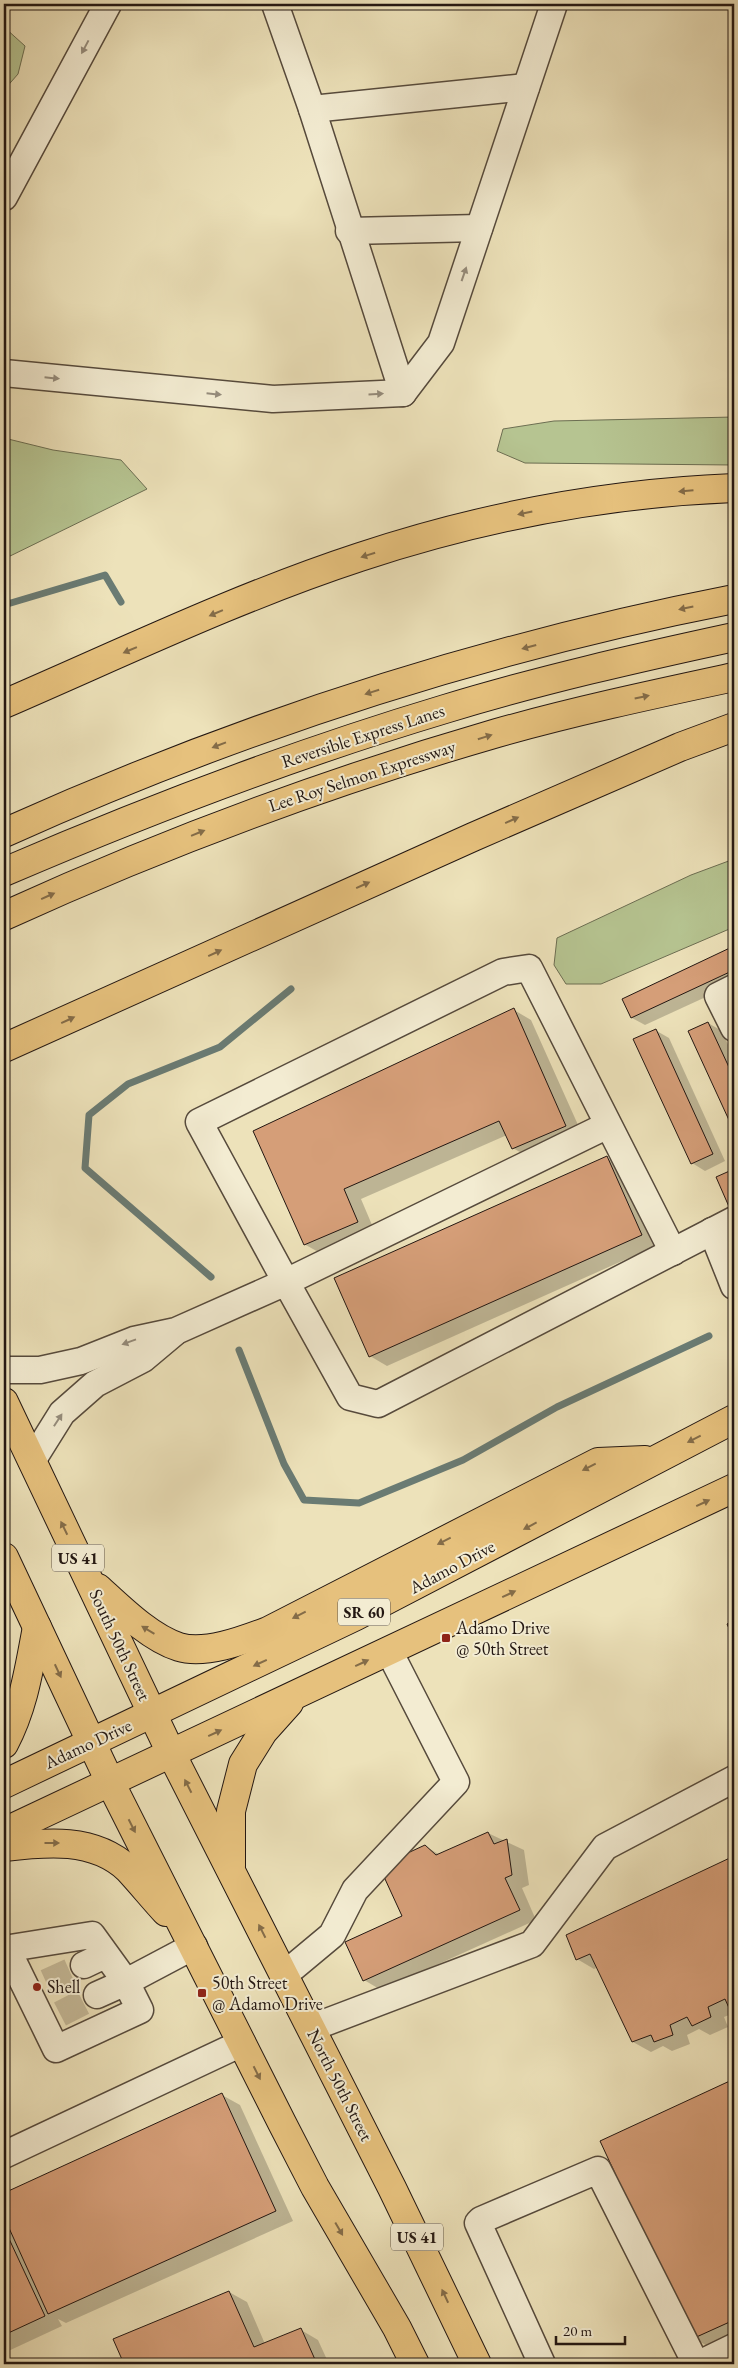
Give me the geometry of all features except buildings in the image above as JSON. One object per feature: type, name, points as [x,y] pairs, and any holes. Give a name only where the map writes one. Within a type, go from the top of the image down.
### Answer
[{"type":"main road","points":[[4,704],[262,593],[417,539],[491,520],[595,501],[734,488]]},
{"type":"main road","points":[[4,833],[58,809],[233,739],[370,692],[566,637],[734,599]]},
{"type":"main road","name":"Reversible Express Lanes","points":[[4,872],[162,806],[334,744],[446,708],[533,684],[734,637]]},
{"type":"main road","name":"Lee Roy Selmon Expressway","points":[[4,916],[135,858],[355,776],[499,733],[617,703],[734,677]]},
{"type":"main road","points":[[10,1048],[464,841],[680,747],[734,727]]},
{"type":"main road","name":"South 50th Street","points":[[4,1402],[171,1753]]},
{"type":"main road","name":"Adamo Drive","points":[[4,1784],[279,1654],[442,1573],[734,1418]]},
{"type":"main road","points":[[90,1581],[143,1628],[179,1647],[204,1648],[233,1644],[268,1631],[598,1462],[654,1459]]},
{"type":"main road","name":"SR 60","points":[[4,1832],[734,1488]]},
{"type":"main road","points":[[7,1569],[37,1627],[110,1782],[315,2187],[397,2328],[415,2364]]},
{"type":"main road","points":[[4,1744],[24,1697],[37,1627]]},
{"type":"main road","points":[[231,1870],[231,1811],[242,1764],[263,1732],[297,1694]]},
{"type":"main road","name":"North 50th Street","points":[[171,1753],[421,2245],[477,2364]]},
{"type":"main road","points":[[4,1847],[44,1843],[72,1843],[93,1849],[127,1868],[190,1940]]},
{"type":"lane","points":[[4,197],[108,4]]},
{"type":"lane","points":[[275,4],[312,109],[349,231],[403,393]]},
{"type":"lane","points":[[403,393],[441,343],[554,4]]},
{"type":"lane","points":[[312,109],[526,87]]},
{"type":"lane","points":[[349,231],[479,228]]},
{"type":"lane","points":[[4,374],[273,399],[403,393]]},
{"type":"lane","points":[[672,1252],[529,968],[502,972],[199,1122],[350,1397],[378,1404],[672,1252],[723,1225],[734,1286]]},
{"type":"lane","points":[[734,988],[718,996],[734,1028]]},
{"type":"lane","points":[[4,1370],[40,1370],[81,1361],[134,1340],[176,1331],[286,1282],[608,1125]]},
{"type":"lane","points":[[32,1461],[62,1414],[95,1384],[143,1360],[176,1331]]},
{"type":"lane","points":[[284,1974],[332,1935],[355,1890],[456,1782],[389,1651]]},
{"type":"lane","points":[[311,2028],[532,1944],[605,1848],[734,1779]]},
{"type":"lane","points":[[92,1936],[95,1960],[126,1982],[140,2010],[56,2049],[52,2018],[36,1986],[5,1949],[92,1936]]},
{"type":"lane","points":[[98,1995],[126,1982],[190,1940]]},
{"type":"lane","points":[[4,2154],[242,2043]]},
{"type":"lane","points":[[542,2364],[478,2223],[490,2216],[598,2170],[697,2364],[734,2347]]},
{"type":"green space","points":[[4,27],[25,46],[18,74],[4,90]]},
{"type":"green space","points":[[734,417],[734,465],[525,463],[497,451],[503,429],[554,421]]},
{"type":"green space","points":[[4,438],[53,450],[121,460],[147,489],[4,559]]},
{"type":"green space","points":[[734,859],[734,927],[601,984],[566,984],[554,965],[557,938],[691,875]]},
{"type":"waterway","points":[[4,605],[105,575],[121,602]]},
{"type":"waterway","points":[[211,1277],[85,1168],[89,1115],[128,1084],[220,1047],[291,989]]},
{"type":"waterway","points":[[239,1350],[284,1464],[304,1500],[359,1503],[463,1460],[557,1407],[709,1336]]},
{"type":"tunnel","points":[[46,1982],[84,1965]]},
{"type":"tunnel","points":[[60,2014],[97,1995]]},
{"type":"place","name":"Adamo Drive @ 50th Street","points":[[446,1638]]},
{"type":"place","name":"Shell","points":[[37,1987]]},
{"type":"place","name":"50th Street @ Adamo Drive","points":[[202,1993]]}]
